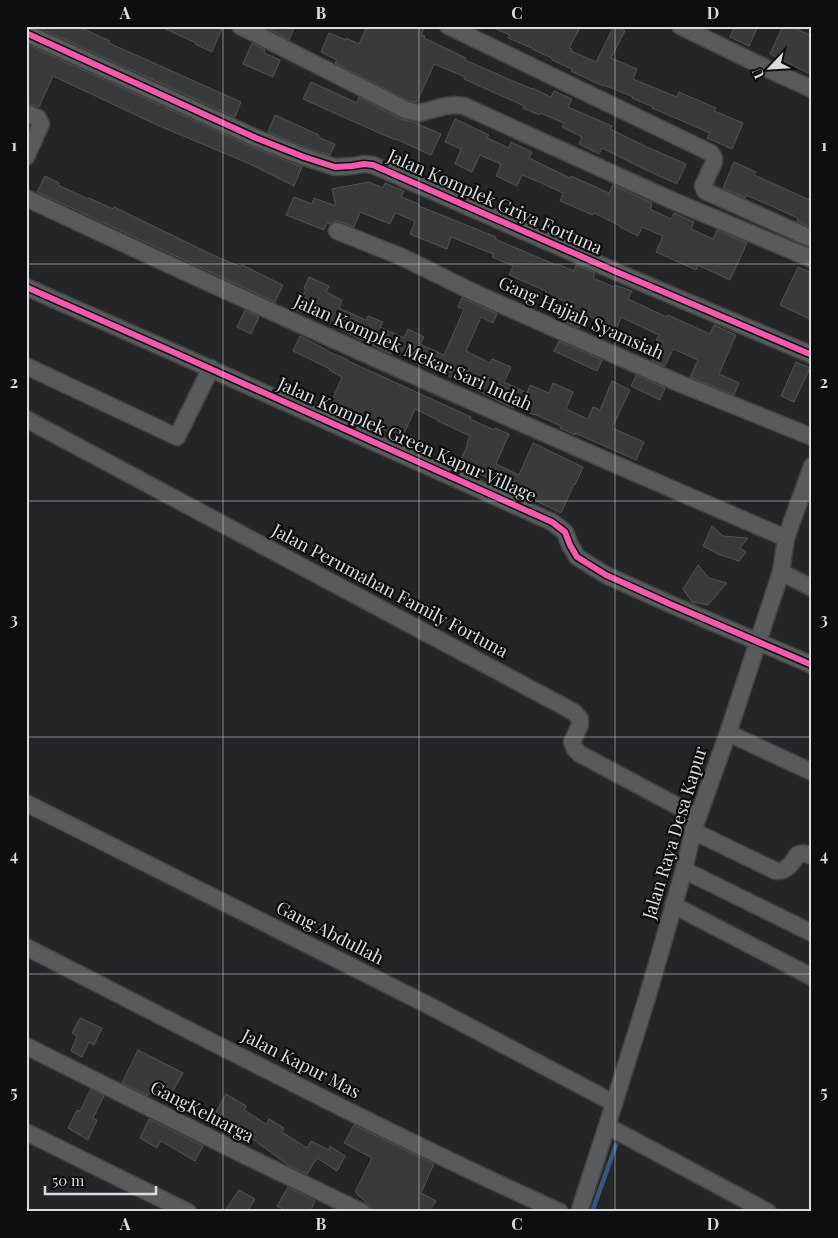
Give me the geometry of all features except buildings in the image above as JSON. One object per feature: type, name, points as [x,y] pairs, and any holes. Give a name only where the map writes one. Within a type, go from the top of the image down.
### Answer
[{"type":"street","points":[[240,26],[406,110],[418,112],[446,106],[464,106],[671,200],[812,259]]},
{"type":"street","points":[[448,26],[711,153],[714,162],[703,186],[705,191],[812,240]]},
{"type":"street","points":[[680,26],[812,89]]},
{"type":"street","name":"Jalan Komplek Griya Fortuna","points":[[26,33],[256,138],[335,167],[373,165],[812,355]]},
{"type":"street","points":[[26,113],[38,118],[41,124],[26,157]]},
{"type":"street","name":"Jalan Komplek Mekar Sari Indah","points":[[26,198],[197,278],[530,427],[786,538]]},
{"type":"street","name":"Gang Hajjah Syamsiah","points":[[336,231],[402,257],[486,298],[676,382],[812,437]]},
{"type":"street","name":"Jalan Komplek Green Kapur Village","points":[[26,287],[211,368],[552,522],[565,532],[577,557],[606,574],[670,604],[812,665]]},
{"type":"street","points":[[26,366],[177,437],[211,368]]},
{"type":"street","name":"Jalan Perumahan Family Fortuna","points":[[26,419],[574,712],[580,719],[580,724],[572,742],[580,754],[696,824]]},
{"type":"street","name":"Jalan Raya Desa Kapur","points":[[579,1212],[647,998],[696,824],[781,572],[786,538],[812,466]]},
{"type":"street","points":[[781,572],[812,588]]},
{"type":"street","points":[[728,733],[812,772]]},
{"type":"street","name":"Gang Abdullah","points":[[26,804],[430,1006],[614,1103]]},
{"type":"street","points":[[696,824],[776,871],[784,870],[790,866],[799,854],[804,853],[812,856]]},
{"type":"street","points":[[684,870],[812,934]]},
{"type":"street","points":[[673,905],[812,977]]},
{"type":"street","name":"Jalan Kapur Mas","points":[[26,947],[444,1159],[560,1212]]},
{"type":"street","name":"GangKeluarga","points":[[26,1046],[237,1152],[362,1212]]},
{"type":"street","points":[[607,1126],[768,1212]]},
{"type":"street","points":[[26,1132],[188,1212]]},
{"type":"waterway","points":[[592,1212],[616,1145]]},
{"type":"cycle path","points":[[26,33],[256,138],[335,167],[373,165],[812,355]]},
{"type":"cycle path","points":[[26,287],[552,522],[565,532],[577,557],[606,575],[812,665]]}]
